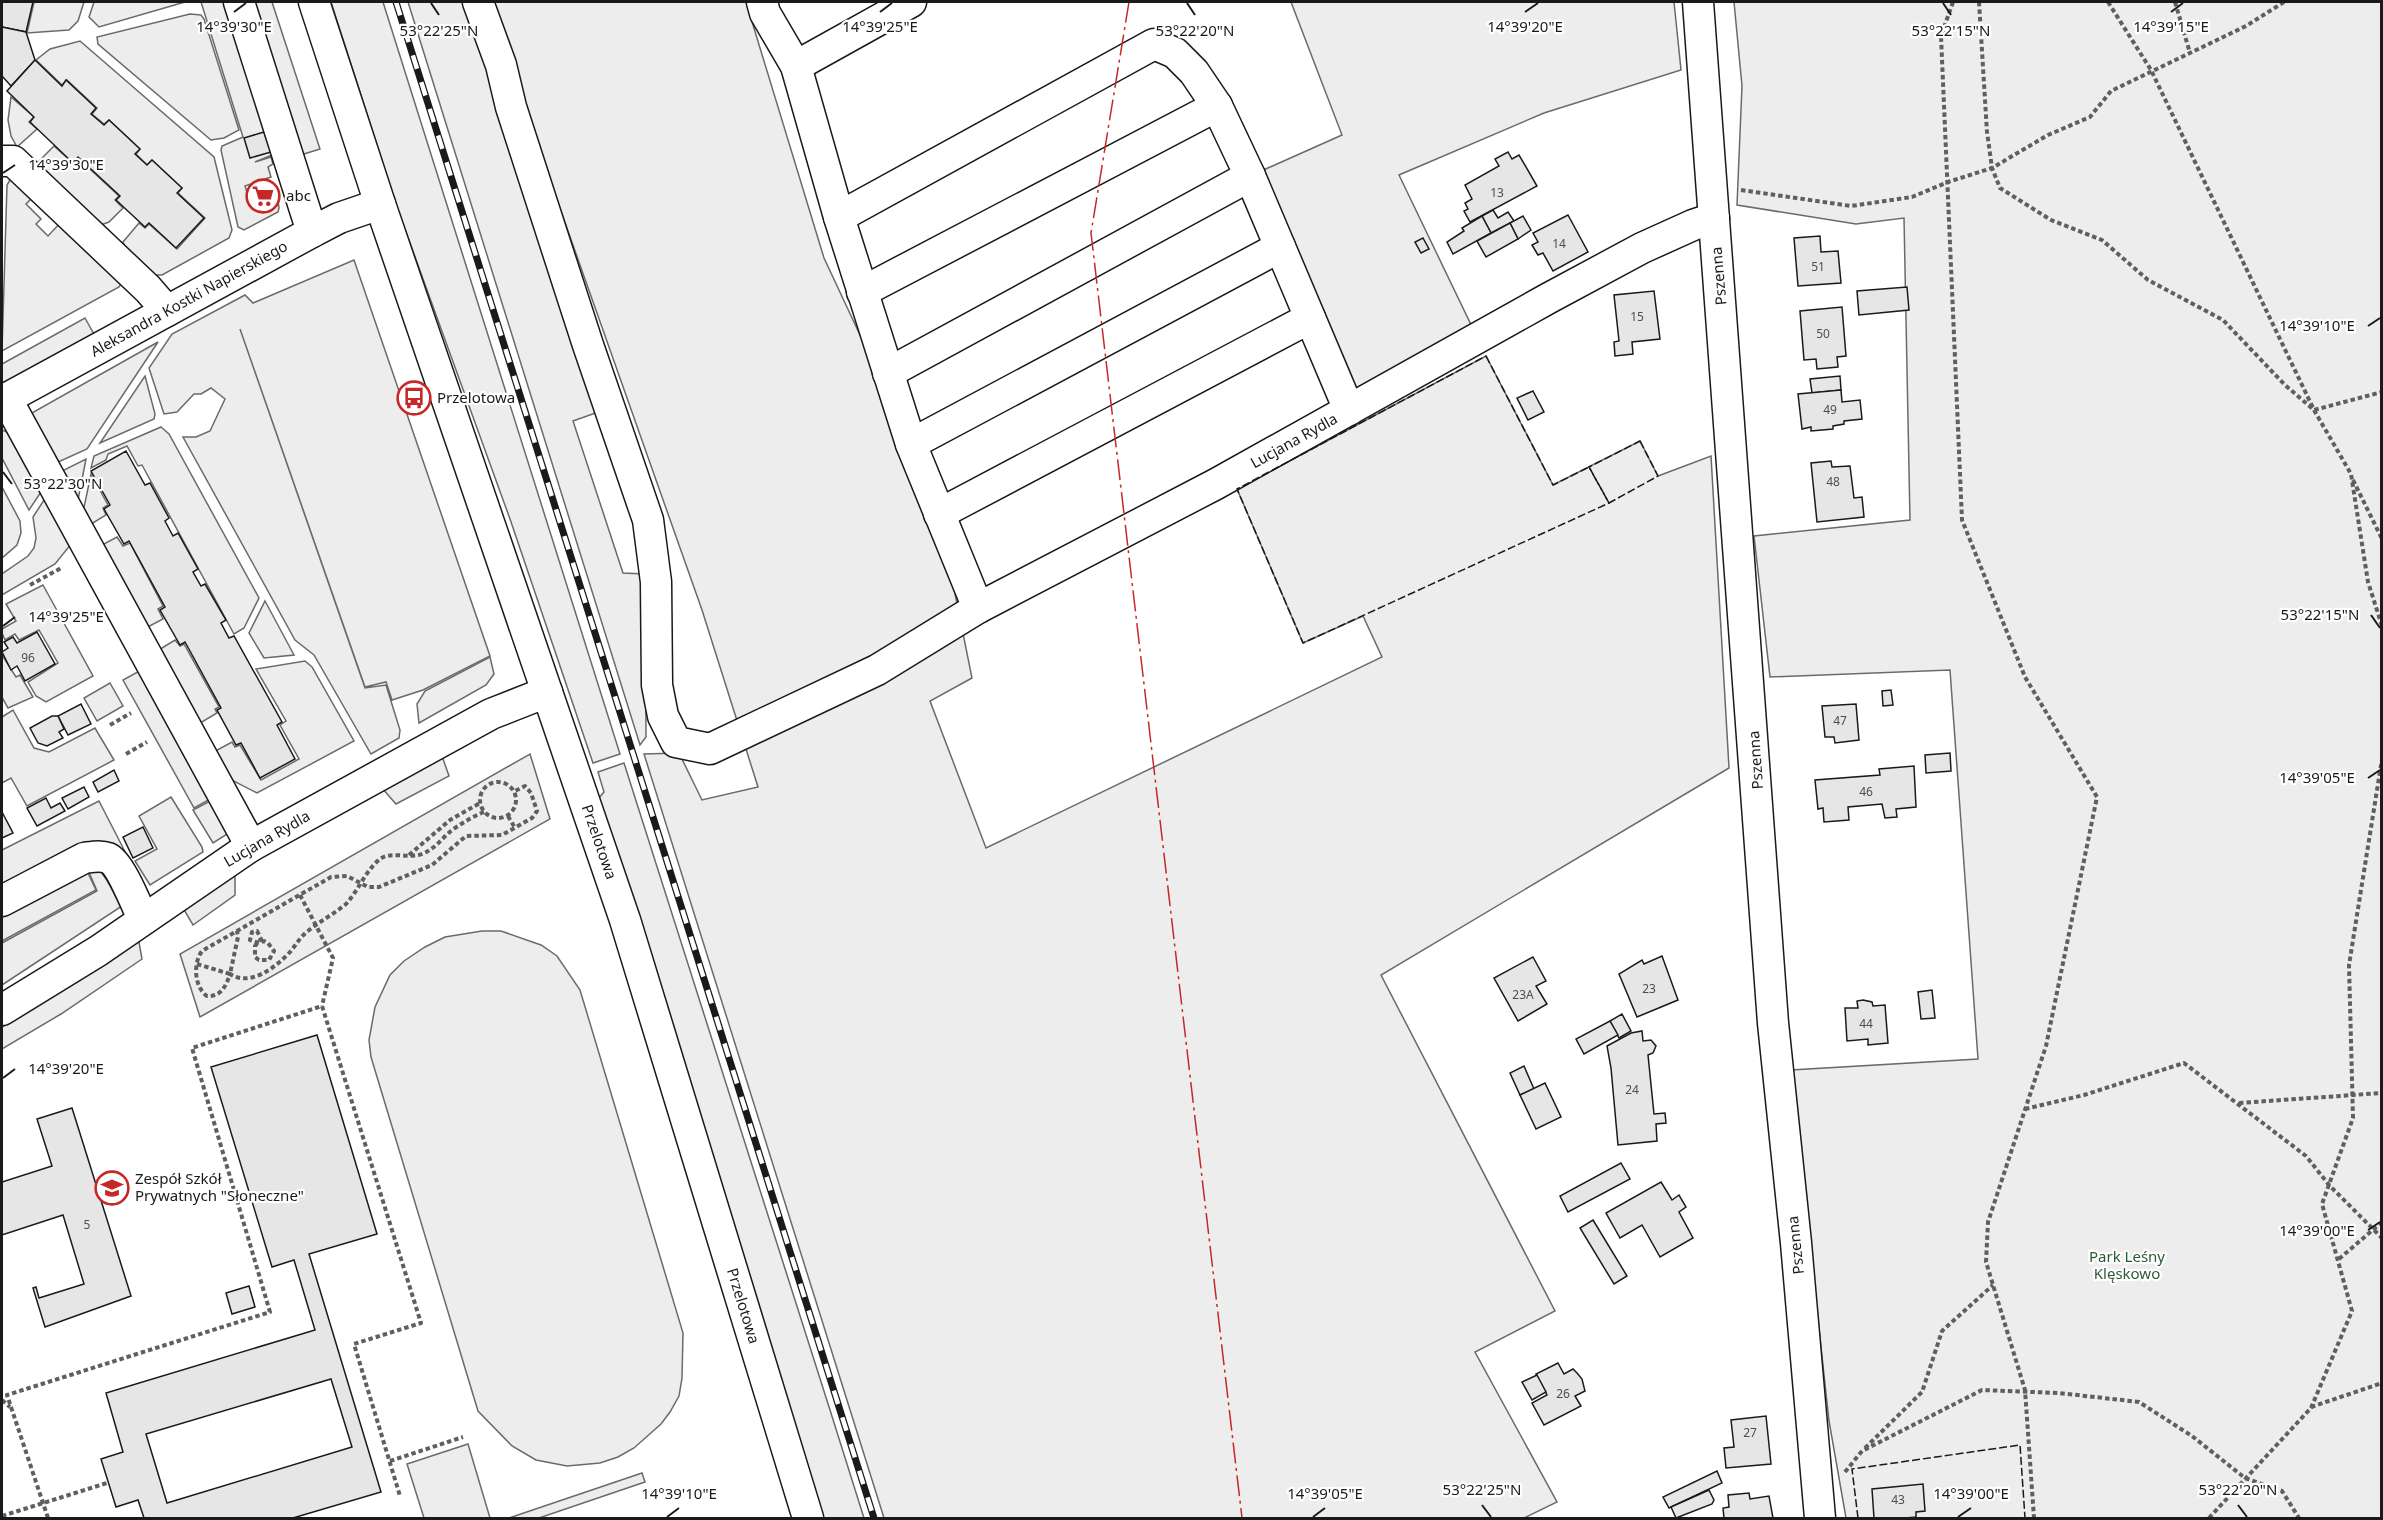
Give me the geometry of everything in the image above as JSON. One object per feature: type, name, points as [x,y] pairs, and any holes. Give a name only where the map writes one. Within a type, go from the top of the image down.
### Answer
[{"type":"street","points":[[239,2],[312,232]]},
{"type":"street","name":"Przelotowa","points":[[314,2],[380,204],[640,969],[808,1518]]},
{"type":"street","name":"Lucjana Rydla","points":[[478,2],[501,65],[511,107],[588,345],[648,520],[656,582],[657,685],[663,716],[676,742],[710,749],[877,670],[978,608],[1205,490],[1349,410],[1392,383],[1642,248],[1692,225],[1714,218]]},
{"type":"street","points":[[762,2],[765,13],[796,66],[818,133],[839,217],[911,444],[978,608]]},
{"type":"street","points":[[796,66],[911,2]]},
{"type":"street","name":"Pszenna","points":[[1698,2],[1773,1023],[1797,1243],[1820,1511]]},
{"type":"street","points":[[839,217],[1154,44],[1175,53],[1194,72],[1217,106],[1250,176],[1349,410]]},
{"type":"street","points":[[862,292],[1217,106]]},
{"type":"street","points":[[2,160],[13,161],[148,289],[167,311]]},
{"type":"street","points":[[888,373],[1250,176]]},
{"type":"street","name":"Aleksandra Kostki Napierskiego","points":[[4,399],[312,232],[339,218],[380,204]]},
{"type":"street","points":[[911,444],[1280,247]]},
{"type":"street","points":[[939,514],[1310,318]]},
{"type":"street","points":[[4,399],[251,846]]},
{"type":"street","name":"Lucjana Rydla","points":[[2,1010],[53,981],[251,846],[491,714],[547,692]]},
{"type":"street","points":[[2,902],[84,858],[97,856],[109,858],[117,867],[143,919]]},
{"type":"path","points":[[1953,2],[1941,36],[1962,520],[2025,677],[2097,797],[2046,1046],[1988,1222],[1986,1262],[2025,1390],[2034,1518]]},
{"type":"path","points":[[1979,2],[1992,168],[2000,188],[2050,220],[2102,240],[2148,280],[2223,320],[2285,385],[2314,410]]},
{"type":"path","points":[[2108,2],[2151,70],[2314,410],[2351,474],[2382,539]]},
{"type":"path","points":[[2175,2],[2190,53]]},
{"type":"path","points":[[1712,178],[1747,193],[1851,206],[1912,197],[1948,182],[1992,168],[2048,135],[2090,117],[2111,91],[2246,26],[2284,2]]},
{"type":"path","points":[[2314,410],[2382,392]]},
{"type":"path","points":[[2351,474],[2368,582],[2382,626]]},
{"type":"path","points":[[2374,525],[2382,527]]},
{"type":"path","points":[[30,585],[63,567]]},
{"type":"path","points":[[110,725],[131,713]]},
{"type":"path","points":[[126,754],[147,742]]},
{"type":"path","points":[[2209,1518],[2311,1408],[2352,1311],[2322,1204],[2353,1118],[2349,964],[2382,759]]},
{"type":"path","points":[[496,781],[510,786],[514,791],[516,805],[508,816],[495,818],[484,812],[480,803],[483,789],[496,781]]},
{"type":"path","points":[[237,931],[238,937],[230,974],[222,990],[214,996],[207,996],[200,989],[197,964],[202,951],[237,931],[300,895],[335,876],[347,876],[361,884],[375,888],[432,865],[466,837],[496,837],[515,828],[532,818],[537,810],[527,787],[514,791]]},
{"type":"path","points":[[408,855],[450,820],[480,803]]},
{"type":"path","points":[[197,964],[230,974],[237,979],[248,980],[273,966],[290,952],[306,932],[346,904],[382,857],[419,855],[430,850],[453,829],[484,812]]},
{"type":"path","points":[[508,816],[515,828]]},
{"type":"path","points":[[300,895],[332,953],[333,964],[322,1006],[421,1323],[354,1344],[400,1496]]},
{"type":"path","points":[[264,941],[272,946],[274,951],[269,960],[259,960],[255,957],[254,951],[259,943],[264,941]]},
{"type":"path","points":[[269,960],[273,966]]},
{"type":"path","points":[[48,1518],[7,1395],[270,1312],[192,1048],[322,1006]]},
{"type":"path","points":[[2024,1109],[2084,1095],[2184,1063],[2306,1156],[2329,1185],[2382,1239]]},
{"type":"path","points":[[2238,1103],[2382,1093]]},
{"type":"path","points":[[2339,1259],[2374,1231],[2382,1221]]},
{"type":"path","points":[[1820,1511],[1862,1451],[1922,1392],[1942,1331],[1993,1285]]},
{"type":"path","points":[[2311,1408],[2382,1383]]},
{"type":"path","points":[[1862,1451],[1982,1390],[2025,1390],[2139,1402],[2192,1436],[2246,1478],[2282,1491],[2299,1518]]},
{"type":"path","points":[[2,1400],[12,1407]]},
{"type":"path","points":[[390,1461],[463,1437]]},
{"type":"path","points":[[2,1516],[107,1483]]},
{"type":"shaded area","points":[[34,2],[84,2],[78,21],[69,30],[27,33]]},
{"type":"shaded area","points":[[94,2],[185,2],[99,27],[89,17]]},
{"type":"shaded area","points":[[201,2],[272,2],[320,149],[275,163],[272,155],[255,162],[271,157],[273,164],[268,167],[271,177],[245,186],[252,209],[278,201],[279,208],[278,212],[244,230],[238,227],[221,150],[222,146],[243,137]]},
{"type":"shaded area","points":[[331,2],[383,2],[620,754],[593,763],[510,519],[398,210]]},
{"type":"shaded area","points":[[408,2],[468,2],[601,411],[573,421],[623,573],[645,574],[646,737],[640,745]]},
{"type":"shaded area","points":[[487,2],[746,2],[824,258],[911,444],[939,514],[972,678],[930,701],[986,848],[1382,657],[1363,616],[1303,643],[1237,489],[1486,356],[1553,485],[1640,441],[1658,476],[1711,456],[1729,768],[1381,975],[1555,1311],[1475,1352],[1557,1502],[1524,1518],[884,1518],[644,754],[679,753],[702,800],[758,787],[702,610]]},
{"type":"shaded area","points":[[1291,2],[1674,2],[1681,70],[1544,113],[1399,175],[1474,331],[1345,401],[1250,176],[1342,135]]},
{"type":"shaded area","name":"Park Leśny Klęskowo","points":[[1734,2],[2381,2],[2381,1518],[1846,1518],[1829,1421],[1791,1070],[1978,1059],[1950,670],[1770,677],[1754,536],[1910,520],[1904,218],[1856,224],[1737,205],[1742,86]]},
{"type":"shaded area","points":[[190,14],[201,15],[204,19],[239,130],[224,138],[211,140],[98,44],[97,37]]},
{"type":"shaded area","points":[[80,41],[214,157],[232,230],[229,238],[162,275],[150,275],[127,254],[123,242],[139,223],[145,228],[149,224],[177,249],[205,218],[178,193],[182,188],[152,160],[147,165],[136,154],[140,149],[109,120],[104,124],[92,114],[97,108],[67,80],[62,85],[36,60],[50,49]]},
{"type":"shaded area","points":[[11,97],[34,117],[29,122],[37,129],[17,147],[11,136],[8,120]]},
{"type":"shaded area","points":[[54,146],[73,163],[78,158],[119,196],[115,200],[123,208],[109,222],[101,225],[37,169],[38,162]]},
{"type":"shaded area","points":[[13,175],[35,195],[26,204],[41,219],[36,224],[48,236],[63,220],[125,278],[119,287],[2,351],[7,185]]},
{"type":"shaded area","points":[[354,260],[490,656],[423,690],[392,700],[386,682],[365,687],[240,329],[365,688],[386,685],[400,730],[399,738],[371,754],[314,655],[295,640],[183,437],[196,437],[210,431],[225,399],[211,388],[201,394],[194,394],[177,412],[164,414],[149,368],[172,334],[245,295],[253,303]]},
{"type":"shaded area","points":[[85,318],[95,336],[2,387],[2,364]]},
{"type":"shaded area","points":[[158,342],[87,449],[56,463],[30,414]]},
{"type":"shaded area","points":[[145,376],[155,414],[154,419],[100,443]]},
{"type":"shaded area","points":[[161,427],[169,434],[259,598],[244,628],[234,634],[142,465],[138,466],[127,446],[108,454],[106,460],[91,468],[94,456]]},
{"type":"shaded area","points":[[2,430],[12,434],[43,489],[29,510],[2,458]]},
{"type":"shaded area","points":[[86,459],[77,505],[60,472]]},
{"type":"shaded area","points":[[91,474],[108,505],[103,508],[106,515],[88,526],[82,517]]},
{"type":"shaded area","points":[[2,487],[20,521],[21,533],[17,545],[2,558]]},
{"type":"shaded area","points":[[46,497],[72,543],[55,564],[2,595],[2,574],[28,556],[34,548],[36,538],[33,517]]},
{"type":"shaded area","points":[[117,537],[123,546],[130,543],[163,606],[158,609],[163,619],[144,629],[100,546]]},
{"type":"shaded area","points":[[43,585],[93,676],[46,702],[36,696],[28,682],[58,663],[39,630],[19,640],[15,634],[5,640],[2,633],[2,629],[16,621],[6,604]]},
{"type":"shaded area","points":[[265,601],[294,655],[264,658],[249,633]]},
{"type":"shaded area","points":[[175,640],[180,646],[184,644],[219,707],[215,709],[217,713],[197,725],[157,651]]},
{"type":"shaded area","points":[[2,655],[16,677],[20,675],[33,697],[8,708],[2,697]]},
{"type":"shaded area","points":[[490,657],[494,674],[486,685],[419,723],[417,704],[425,691]]},
{"type":"shaded area","points":[[305,661],[312,667],[354,741],[257,793],[218,773],[208,755],[232,742],[235,747],[240,745],[261,780],[299,759],[280,725],[286,721],[256,669]]},
{"type":"shaded area","points":[[143,669],[214,797],[194,808],[123,680]]},
{"type":"shaded area","points":[[110,683],[123,706],[97,721],[84,698]]},
{"type":"shaded area","points":[[13,710],[34,748],[49,752],[95,728],[114,760],[27,806],[11,778],[2,783],[2,717]]},
{"type":"shaded area","points":[[530,754],[550,819],[200,1017],[180,954]]},
{"type":"shaded area","points":[[442,756],[449,776],[396,804],[381,787]]},
{"type":"shaded area","points":[[624,763],[864,1518],[823,1518],[651,953],[598,799],[604,792],[598,772]]},
{"type":"shaded area","points":[[171,797],[203,852],[150,885],[135,861],[157,849],[139,816]]},
{"type":"shaded area","points":[[214,799],[232,831],[213,843],[193,810]]},
{"type":"shaded area","points":[[99,801],[137,875],[86,869],[96,890],[2,941],[2,850]]},
{"type":"shaded area","points":[[88,870],[104,872],[122,906],[2,985],[2,943],[97,891]]},
{"type":"shaded area","points":[[235,874],[235,895],[193,925],[183,908]]},
{"type":"shaded area","points":[[482,931],[501,931],[541,945],[557,956],[580,990],[683,1333],[682,1378],[679,1396],[670,1412],[661,1424],[634,1448],[600,1463],[567,1466],[536,1460],[512,1446],[478,1411],[371,1057],[369,1040],[375,1007],[390,975],[404,961],[445,937]]},
{"type":"shaded area","points":[[138,937],[142,959],[61,1014],[2,1049],[2,1027]]},
{"type":"shaded area","points":[[468,1444],[490,1518],[424,1518],[407,1464]]},
{"type":"shaded area","points":[[642,1473],[645,1482],[539,1518],[509,1518]]},
{"type":"building","points":[[2,2],[33,2],[26,32],[2,27]]},
{"type":"building","points":[[2,27],[26,32],[35,60],[11,86],[2,76]]},
{"type":"building","points":[[35,60],[62,86],[66,80],[96,108],[91,114],[104,125],[109,120],[140,149],[135,154],[147,165],[152,160],[182,188],[177,193],[204,218],[176,248],[149,223],[145,227],[116,200],[120,196],[78,157],[73,163],[30,122],[34,117],[7,91]]},
{"type":"building","points":[[264,132],[271,152],[250,158],[244,138]]},
{"type":"building","points":[[1508,152],[1512,159],[1519,155],[1537,186],[1470,222],[1464,211],[1468,209],[1465,203],[1472,199],[1465,185],[1499,166],[1495,159]]},
{"type":"building","name":"abc","points":[[268,187],[272,199],[257,205],[253,192]]},
{"type":"building","points":[[1493,210],[1498,218],[1508,212],[1514,221],[1491,233],[1482,216]]},
{"type":"building","points":[[1568,215],[1588,252],[1553,271],[1543,253],[1538,255],[1532,245],[1538,242],[1533,233]]},
{"type":"building","points":[[1482,216],[1491,233],[1453,254],[1447,242],[1464,231],[1462,228]]},
{"type":"building","points":[[1523,216],[1531,230],[1518,239],[1510,223]]},
{"type":"building","points":[[1510,223],[1518,239],[1486,257],[1477,241]]},
{"type":"building","points":[[1820,236],[1821,252],[1838,251],[1841,283],[1798,286],[1794,238]]},
{"type":"building","points":[[1423,238],[1429,249],[1421,253],[1415,242]]},
{"type":"building","points":[[1907,287],[1909,310],[1859,315],[1857,291]]},
{"type":"building","points":[[1654,291],[1660,339],[1632,342],[1633,354],[1615,356],[1614,342],[1619,341],[1614,295]]},
{"type":"building","points":[[1842,307],[1846,356],[1837,357],[1838,367],[1817,369],[1816,359],[1804,360],[1800,311]]},
{"type":"building","points":[[1840,376],[1841,390],[1812,393],[1810,379]]},
{"type":"building","points":[[1841,390],[1842,402],[1860,400],[1862,419],[1844,421],[1844,424],[1833,426],[1833,429],[1811,431],[1811,427],[1802,429],[1798,394]]},
{"type":"building","points":[[1533,391],[1544,412],[1528,420],[1517,398]]},
{"type":"building","points":[[126,451],[145,485],[150,483],[169,518],[165,521],[173,536],[178,533],[198,569],[193,572],[201,586],[205,584],[226,620],[221,623],[229,638],[234,636],[282,722],[277,725],[295,759],[260,778],[241,743],[236,745],[217,710],[221,708],[185,642],[180,645],[160,610],[165,607],[129,541],[124,544],[104,509],[110,505],[91,471]]},
{"type":"building","points":[[1831,461],[1832,467],[1850,466],[1854,498],[1862,497],[1864,517],[1817,522],[1811,463]]},
{"type":"building","points":[[37,632],[55,664],[25,681],[17,666],[11,670],[2,652],[8,648],[4,642],[13,637],[17,643]]},
{"type":"building","points":[[1891,690],[1893,705],[1883,706],[1882,691]]},
{"type":"building","points":[[81,704],[91,724],[68,735],[58,716]]},
{"type":"building","points":[[1856,704],[1859,740],[1835,743],[1834,737],[1825,737],[1822,706]]},
{"type":"building","points":[[52,716],[58,716],[64,729],[59,732],[63,738],[47,746],[38,743],[30,728]]},
{"type":"building","points":[[1950,753],[1951,771],[1926,773],[1925,755]]},
{"type":"building","points":[[1914,766],[1916,807],[1896,809],[1897,817],[1885,818],[1882,804],[1848,807],[1849,820],[1824,822],[1823,808],[1818,809],[1815,780],[1880,775],[1879,769]]},
{"type":"building","points":[[114,770],[119,781],[98,792],[93,782]]},
{"type":"building","points":[[84,787],[89,797],[68,809],[62,798]]},
{"type":"building","points":[[46,798],[51,808],[60,803],[65,811],[37,826],[27,808]]},
{"type":"building","points":[[2,812],[13,833],[2,838]]},
{"type":"building","points":[[143,827],[153,848],[133,858],[123,837]]},
{"type":"building","points":[[1662,956],[1678,1000],[1637,1017],[1619,974],[1642,960],[1644,964]]},
{"type":"building","points":[[1533,957],[1546,981],[1536,986],[1547,1004],[1518,1021],[1494,978]]},
{"type":"building","points":[[1932,990],[1935,1018],[1921,1019],[1918,992]]},
{"type":"building","points":[[1857,1001],[1872,1002],[1873,1006],[1885,1005],[1888,1043],[1868,1045],[1868,1039],[1847,1041],[1845,1008],[1858,1008]]},
{"type":"building","points":[[1622,1014],[1631,1031],[1619,1038],[1610,1021]]},
{"type":"building","points":[[1610,1021],[1618,1035],[1584,1054],[1576,1039]]},
{"type":"building","points":[[1642,1031],[1643,1041],[1651,1040],[1656,1046],[1653,1053],[1648,1055],[1654,1114],[1665,1113],[1666,1123],[1656,1124],[1657,1141],[1618,1145],[1607,1046],[1631,1033]]},
{"type":"building","points":[[317,1035],[377,1234],[309,1254],[381,1492],[293,1518],[144,1518],[138,1500],[116,1507],[101,1459],[123,1452],[106,1393],[315,1330],[294,1260],[272,1267],[211,1067]],"holes":[[[331,1379],[352,1447],[167,1503],[146,1434]]]},
{"type":"building","points":[[1524,1066],[1534,1089],[1520,1095],[1510,1073]]},
{"type":"building","points":[[1545,1083],[1561,1117],[1536,1129],[1520,1095]]},
{"type":"building","points":[[72,1108],[131,1296],[45,1327],[33,1288],[36,1287],[39,1298],[84,1284],[63,1215],[2,1235],[2,1182],[52,1166],[37,1119]]},
{"type":"building","points":[[1621,1163],[1630,1179],[1568,1212],[1560,1196]]},
{"type":"building","points":[[1661,1182],[1672,1200],[1679,1195],[1686,1207],[1679,1212],[1693,1238],[1660,1257],[1642,1225],[1620,1238],[1606,1213]]},
{"type":"building","points":[[1593,1220],[1627,1276],[1614,1284],[1580,1228]]},
{"type":"building","points":[[249,1286],[255,1307],[232,1314],[226,1293]]},
{"type":"building","points":[[1558,1363],[1564,1374],[1573,1369],[1577,1373],[1582,1379],[1585,1391],[1575,1396],[1581,1406],[1544,1425],[1532,1403],[1547,1395],[1536,1374]]},
{"type":"building","points":[[1537,1375],[1546,1392],[1532,1400],[1522,1382]]},
{"type":"building","points":[[1766,1416],[1771,1464],[1726,1468],[1724,1448],[1734,1447],[1731,1420]]},
{"type":"building","points":[[1717,1471],[1722,1483],[1669,1508],[1663,1497]]},
{"type":"building","points":[[1923,1484],[1925,1511],[1916,1512],[1916,1517],[1874,1518],[1872,1489]]},
{"type":"building","points":[[1709,1490],[1714,1500],[1712,1504],[1676,1518],[1671,1507]]},
{"type":"building","points":[[1749,1493],[1750,1499],[1769,1496],[1773,1518],[1724,1518],[1723,1508],[1729,1507],[1728,1495]]},
{"type":"railway","points":[[396,2],[874,1518]]},
{"type":"fence","points":[[1486,356],[1553,485],[1589,467],[1609,503],[1303,643],[1237,489],[1486,356]]},
{"type":"fence","points":[[1640,441],[1658,476],[1609,503],[1589,467],[1640,441]]},
{"type":"fence","points":[[1858,1518],[1852,1469],[2020,1445],[2025,1518]]},
{"type":"power","points":[[1129,2],[1091,233],[1242,1518]]},
{"type":"place","name":"abc","points":[[263,196]]},
{"type":"place","name":"Przelotowa","points":[[414,398]]},
{"type":"place","name":"Zespół Szkół Prywatnych \"Słoneczne\"","points":[[112,1188]]}]
